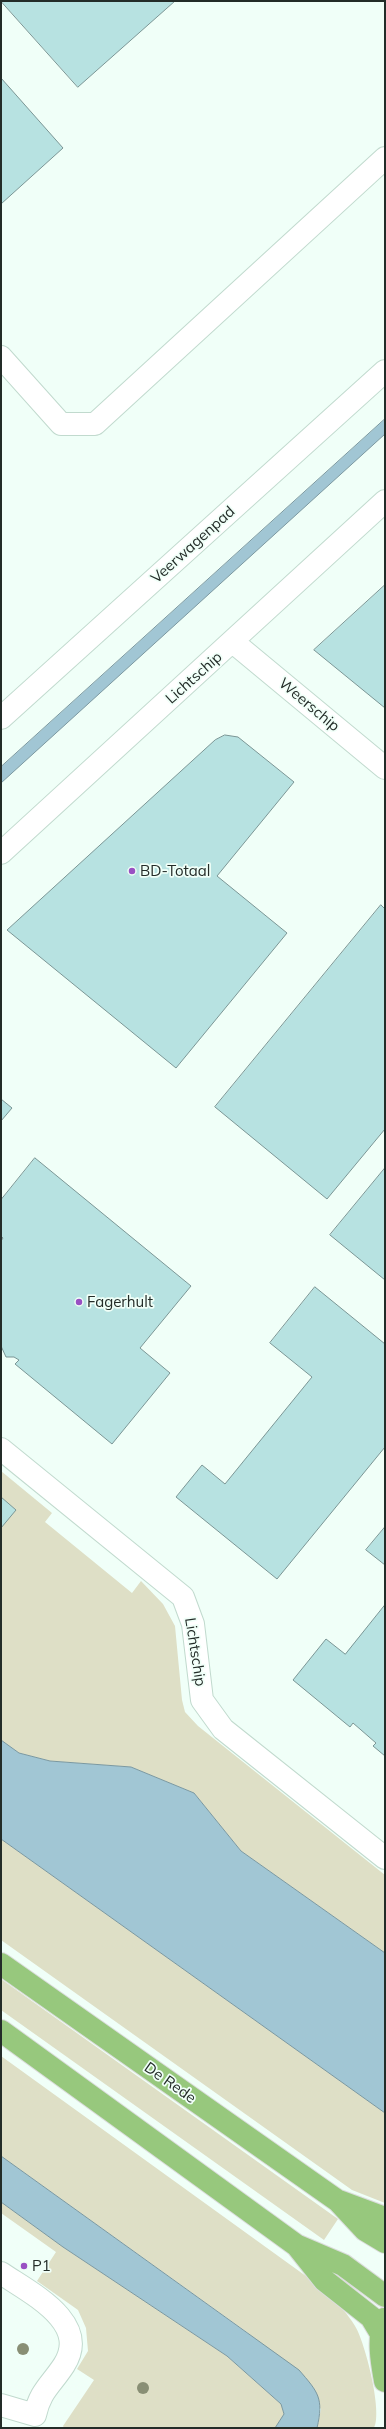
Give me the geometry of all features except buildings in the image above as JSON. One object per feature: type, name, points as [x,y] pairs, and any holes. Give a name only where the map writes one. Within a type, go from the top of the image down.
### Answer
[{"type":"main road","name":"De Rede","points":[[1,1964],[338,2201],[365,2230],[385,2242]]},
{"type":"main road","points":[[1,2031],[296,2245],[343,2265],[385,2296]]},
{"type":"main road","name":"De Rede","points":[[338,2201],[385,2218]]},
{"type":"main road","points":[[296,2245],[324,2280],[371,2317],[383,2324],[380,2357],[385,2381]]},
{"type":"street","points":[[1,357],[61,424],[95,424],[385,158]]},
{"type":"street","name":"Veerwagenpad","points":[[1,718],[385,371]]},
{"type":"street","name":"Lichtschip","points":[[1,853],[233,642],[385,501]]},
{"type":"street","name":"Weerschip","points":[[233,642],[385,768]]},
{"type":"street","name":"Lichtschip","points":[[1,1449],[183,1597],[193,1624],[202,1700],[223,1729],[385,1858]]},
{"type":"street","points":[[1,2273],[56,2312],[66,2324],[71,2338],[70,2352],[64,2365],[39,2399],[36,2422],[1,2405]]},
{"type":"green space","points":[[1,1471],[52,1513],[45,1522],[132,1593],[141,1581],[163,1604],[175,1626],[182,1700],[185,1712],[198,1726],[385,1875],[385,1953],[241,1851],[194,1793],[131,1767],[50,1761],[19,1753],[1,1740]]},
{"type":"green space","points":[[1,1839],[385,2113],[385,2203],[352,2190],[1,1940]]},
{"type":"green space","points":[[1,1979],[338,2219],[324,2240],[1,2010]]},
{"type":"green space","points":[[1,2056],[328,2292],[346,2313],[359,2334],[368,2361],[375,2393],[376,2420],[374,2428],[317,2428],[321,2409],[248,2333],[1,2156]]},
{"type":"green space","points":[[1,2202],[63,2247],[227,2356],[281,2404],[284,2414],[275,2428],[64,2428],[63,2426],[94,2380],[77,2369],[88,2351],[86,2328],[78,2310],[37,2281],[56,2252],[1,2213]]},
{"type":"water","points":[[385,419],[385,434],[1,783],[1,767]]},
{"type":"water","points":[[1,1740],[19,1753],[50,1761],[131,1767],[194,1793],[241,1851],[385,1953],[385,2113],[1,1839]]},
{"type":"water","points":[[1,2156],[299,2370],[311,2384],[318,2396],[320,2409],[317,2428],[275,2428],[284,2414],[281,2404],[227,2356],[63,2247],[1,2202]]},
{"type":"place","name":"BD-Totaal","points":[[132,871]]},
{"type":"place","name":"Fagerhult","points":[[79,1302]]},
{"type":"place","name":"P1","points":[[24,2266]]}]
